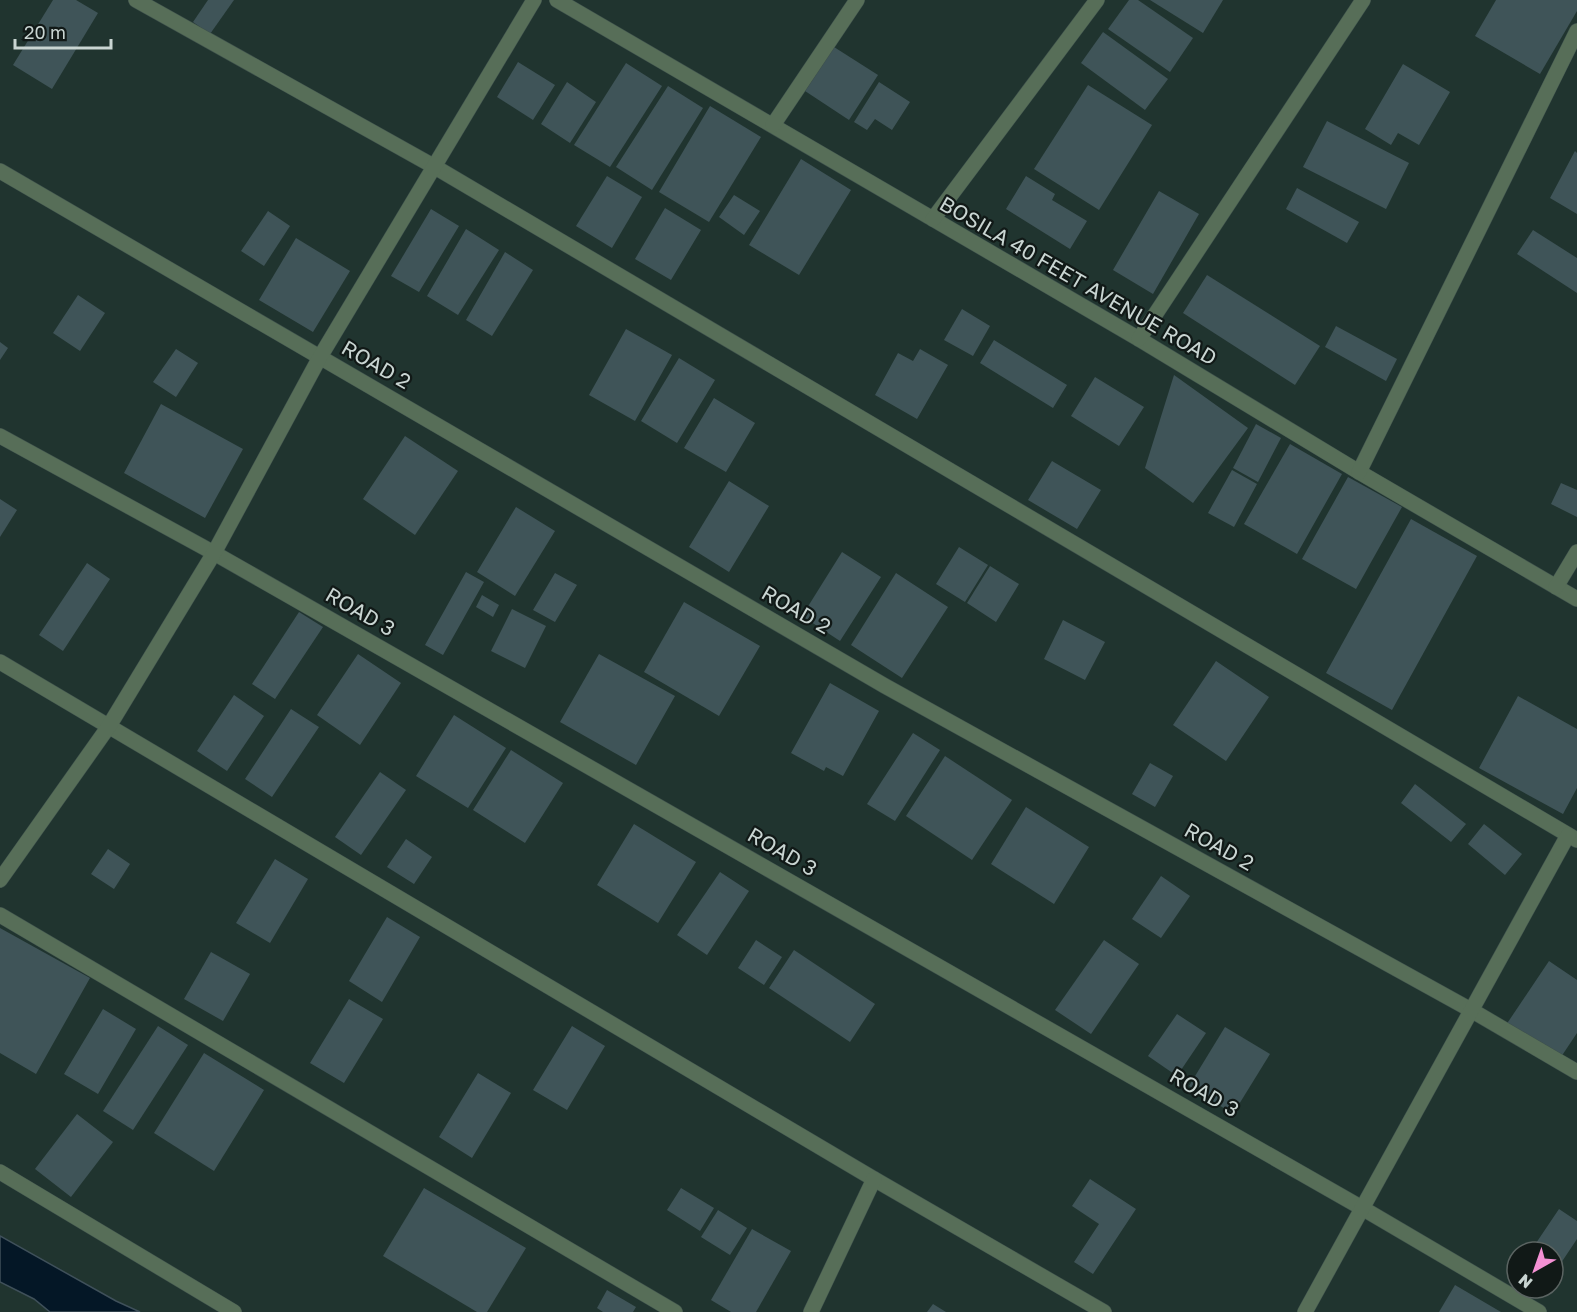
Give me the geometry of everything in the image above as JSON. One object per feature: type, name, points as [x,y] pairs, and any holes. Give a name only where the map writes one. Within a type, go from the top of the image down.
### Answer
[{"type":"street","points":[[136,0],[435,167],[1573,837],[1471,1010],[1305,1312]]},
{"type":"street","points":[[0,880],[109,726],[214,553],[320,357],[534,0]]},
{"type":"street","name":"BOSILA 40 FEET AVENUE ROAD","points":[[557,0],[1139,339],[1359,472],[1577,599]]},
{"type":"street","points":[[773,125],[856,0]]},
{"type":"street","points":[[933,219],[1097,0]]},
{"type":"street","points":[[1139,339],[1363,0]]},
{"type":"street","points":[[1359,472],[1577,31]]},
{"type":"street","name":"ROAD 2","points":[[0,171],[885,686],[1471,1010],[1577,1072]]},
{"type":"street","name":"ROAD 3","points":[[0,436],[214,553],[1362,1208],[1539,1312]]},
{"type":"street","points":[[1556,587],[1577,552]]},
{"type":"street","points":[[0,662],[874,1179],[1104,1312]]},
{"type":"street","points":[[0,915],[675,1312]]},
{"type":"street","points":[[0,1172],[234,1312]]},
{"type":"street","points":[[811,1312],[874,1179]]},
{"type":"water","points":[[0,1236],[140,1312],[50,1312],[34,1299],[0,1282]]},
{"type":"building","points":[[53,0],[76,0],[98,13],[52,89],[13,65]]},
{"type":"building","points":[[208,0],[234,0],[210,34],[193,22]]},
{"type":"building","points":[[1129,0],[1138,0],[1193,38],[1170,72],[1108,29]]},
{"type":"building","points":[[1150,0],[1223,0],[1203,33]]},
{"type":"building","points":[[1496,0],[1577,0],[1577,11],[1540,74],[1475,36]]},
{"type":"building","points":[[1103,32],[1168,79],[1145,110],[1081,63]]},
{"type":"building","points":[[834,47],[878,75],[849,120],[805,91]]},
{"type":"building","points":[[518,62],[555,85],[533,120],[497,97]]},
{"type":"building","points":[[626,63],[662,86],[610,167],[574,145]]},
{"type":"building","points":[[1403,64],[1450,92],[1419,145],[1398,133],[1391,145],[1365,129]]},
{"type":"building","points":[[567,82],[596,102],[570,143],[541,124]]},
{"type":"building","points":[[879,82],[910,102],[892,130],[875,119],[867,130],[854,122]]},
{"type":"building","points":[[1088,85],[1152,125],[1099,210],[1034,169]]},
{"type":"building","points":[[668,86],[703,108],[652,190],[616,167]]},
{"type":"building","points":[[710,106],[761,137],[709,222],[659,192]]},
{"type":"building","points":[[1327,121],[1409,163],[1386,209],[1303,167]]},
{"type":"building","points":[[1575,151],[1577,153],[1577,214],[1550,198]]},
{"type":"building","points":[[801,159],[851,190],[799,275],[749,245]]},
{"type":"building","points":[[607,176],[642,197],[612,248],[576,226]]},
{"type":"building","points":[[1026,176],[1055,194],[1052,200],[1087,221],[1070,249],[1006,209]]},
{"type":"building","points":[[1297,188],[1359,222],[1347,243],[1286,209]]},
{"type":"building","points":[[1159,191],[1199,214],[1153,294],[1113,270]]},
{"type":"building","points":[[734,195],[760,211],[744,235],[719,217]]},
{"type":"building","points":[[665,208],[701,230],[671,280],[635,259]]},
{"type":"building","points":[[431,209],[459,226],[419,292],[391,276]]},
{"type":"building","points":[[268,211],[290,226],[264,266],[241,251]]},
{"type":"building","points":[[466,229],[499,250],[458,315],[427,296]]},
{"type":"building","points":[[1533,230],[1577,258],[1577,293],[1517,254]]},
{"type":"building","points":[[296,238],[350,271],[313,332],[259,300]]},
{"type":"building","points":[[505,252],[533,270],[492,336],[466,320]]},
{"type":"building","points":[[1207,275],[1320,346],[1295,385],[1183,313]]},
{"type":"building","points":[[78,295],[105,313],[80,351],[53,333]]},
{"type":"building","points":[[962,309],[990,326],[973,356],[944,340]]},
{"type":"building","points":[[1336,326],[1397,359],[1386,381],[1325,347]]},
{"type":"building","points":[[626,329],[672,355],[635,421],[589,395]]},
{"type":"building","points":[[994,340],[1067,385],[1053,408],[980,363]]},
{"type":"building","points":[[0,342],[8,348],[0,360]]},
{"type":"building","points":[[176,349],[198,363],[176,397],[153,382]]},
{"type":"building","points":[[920,349],[948,365],[917,419],[875,395],[898,353],[913,361]]},
{"type":"building","points":[[679,358],[715,380],[677,443],[641,421]]},
{"type":"building","points":[[1174,375],[1248,428],[1193,503],[1145,468]]},
{"type":"building","points":[[1095,377],[1144,407],[1119,446],[1071,416]]},
{"type":"building","points":[[714,398],[755,423],[726,472],[684,448]]},
{"type":"building","points":[[161,404],[243,449],[205,518],[124,473]]},
{"type":"building","points":[[1256,424],[1281,438],[1258,482],[1233,468]]},
{"type":"building","points":[[405,436],[458,471],[415,535],[363,499]]},
{"type":"building","points":[[1290,444],[1342,474],[1297,554],[1244,524]]},
{"type":"building","points":[[1052,461],[1101,490],[1077,529],[1028,500]]},
{"type":"building","points":[[1232,470],[1257,484],[1234,527],[1208,513]]},
{"type":"building","points":[[1348,477],[1402,507],[1356,589],[1302,559]]},
{"type":"building","points":[[729,481],[769,506],[729,572],[689,547]]},
{"type":"building","points":[[1561,483],[1577,490],[1577,517],[1551,504]]},
{"type":"building","points":[[0,499],[17,510],[0,537]]},
{"type":"building","points":[[516,507],[555,531],[515,596],[477,572]]},
{"type":"building","points":[[1411,519],[1477,556],[1392,710],[1326,673]]},
{"type":"building","points":[[959,547],[988,565],[965,602],[936,584]]},
{"type":"building","points":[[842,552],[881,577],[840,641],[802,616]]},
{"type":"building","points":[[87,563],[110,579],[63,651],[39,635]]},
{"type":"building","points":[[990,566],[1019,584],[996,622],[967,603]]},
{"type":"building","points":[[466,572],[484,582],[443,655],[425,645]]},
{"type":"building","points":[[555,573],[577,585],[555,622],[533,610]]},
{"type":"building","points":[[896,573],[948,607],[902,678],[851,645]]},
{"type":"building","points":[[482,595],[499,605],[493,617],[476,607]]},
{"type":"building","points":[[684,602],[760,646],[719,716],[644,672]]},
{"type":"building","points":[[512,609],[546,626],[525,668],[491,651]]},
{"type":"building","points":[[299,612],[323,627],[275,699],[252,684]]},
{"type":"building","points":[[1063,620],[1105,642],[1085,680],[1044,659]]},
{"type":"building","points":[[358,654],[401,683],[360,745],[317,715]]},
{"type":"building","points":[[599,654],[675,696],[636,765],[560,722]]},
{"type":"building","points":[[1216,661],[1269,697],[1226,761],[1173,725]]},
{"type":"building","points":[[830,683],[879,711],[843,776],[826,767],[824,771],[791,753]]},
{"type":"building","points":[[234,695],[264,716],[227,771],[197,751]]},
{"type":"building","points":[[1518,696],[1577,729],[1577,788],[1563,814],[1479,768]]},
{"type":"building","points":[[291,709],[319,727],[272,797],[245,779]]},
{"type":"building","points":[[454,715],[506,748],[468,808],[416,776]]},
{"type":"building","points":[[913,733],[940,750],[895,821],[867,804]]},
{"type":"building","points":[[511,750],[563,783],[525,843],[473,810]]},
{"type":"building","points":[[945,756],[1012,800],[972,860],[906,816]]},
{"type":"building","points":[[1150,763],[1173,776],[1155,807],[1132,794]]},
{"type":"building","points":[[380,772],[406,790],[361,855],[335,837]]},
{"type":"building","points":[[1415,784],[1466,824],[1451,842],[1401,803]]},
{"type":"building","points":[[1026,807],[1089,847],[1054,904],[991,864]]},
{"type":"building","points":[[634,824],[696,862],[658,923],[597,885]]},
{"type":"building","points":[[1484,824],[1522,854],[1505,875],[1468,844]]},
{"type":"building","points":[[406,839],[432,857],[414,884],[387,867]]},
{"type":"building","points":[[108,849],[130,864],[114,889],[91,874]]},
{"type":"building","points":[[275,859],[308,879],[270,943],[236,923]]},
{"type":"building","points":[[720,872],[749,891],[707,955],[677,935]]},
{"type":"building","points":[[1161,876],[1190,896],[1161,938],[1132,919]]},
{"type":"building","points":[[387,917],[420,937],[382,1002],[349,981]]},
{"type":"building","points":[[0,928],[90,978],[36,1074],[0,1053]]},
{"type":"building","points":[[756,940],[782,957],[764,985],[738,968]]},
{"type":"building","points":[[1104,940],[1139,964],[1091,1034],[1055,1010]]},
{"type":"building","points":[[794,950],[875,1004],[850,1042],[769,988]]},
{"type":"building","points":[[211,952],[250,974],[223,1021],[184,999]]},
{"type":"building","points":[[1549,961],[1577,980],[1577,1033],[1559,1060],[1506,1025]]},
{"type":"building","points":[[349,999],[383,1019],[344,1083],[310,1063]]},
{"type":"building","points":[[103,1009],[136,1029],[98,1094],[64,1074]]},
{"type":"building","points":[[1177,1014],[1206,1033],[1177,1076],[1148,1056]]},
{"type":"building","points":[[158,1026],[188,1045],[133,1130],[103,1111]]},
{"type":"building","points":[[572,1026],[605,1046],[567,1110],[533,1090]]},
{"type":"building","points":[[1225,1027],[1270,1054],[1233,1114],[1189,1086]]},
{"type":"building","points":[[204,1053],[264,1090],[214,1171],[154,1133]]},
{"type":"building","points":[[478,1073],[511,1093],[472,1158],[439,1137]]},
{"type":"building","points":[[77,1114],[113,1142],[71,1197],[35,1169]]},
{"type":"building","points":[[1090,1179],[1136,1209],[1093,1274],[1074,1262],[1099,1224],[1072,1206]]},
{"type":"building","points":[[424,1188],[526,1248],[487,1312],[477,1312],[383,1256]]},
{"type":"building","points":[[681,1188],[714,1208],[700,1231],[667,1210]]},
{"type":"building","points":[[1559,1209],[1577,1221],[1577,1239],[1565,1257],[1565,1240],[1538,1240]]},
{"type":"building","points":[[718,1210],[747,1228],[730,1255],[701,1237]]},
{"type":"building","points":[[752,1229],[791,1251],[756,1312],[731,1312],[711,1300]]},
{"type":"building","points":[[1455,1285],[1501,1312],[1439,1312]]},
{"type":"building","points":[[607,1290],[636,1307],[633,1312],[603,1312],[597,1308]]},
{"type":"building","points":[[933,1304],[946,1312],[927,1312]]}]
